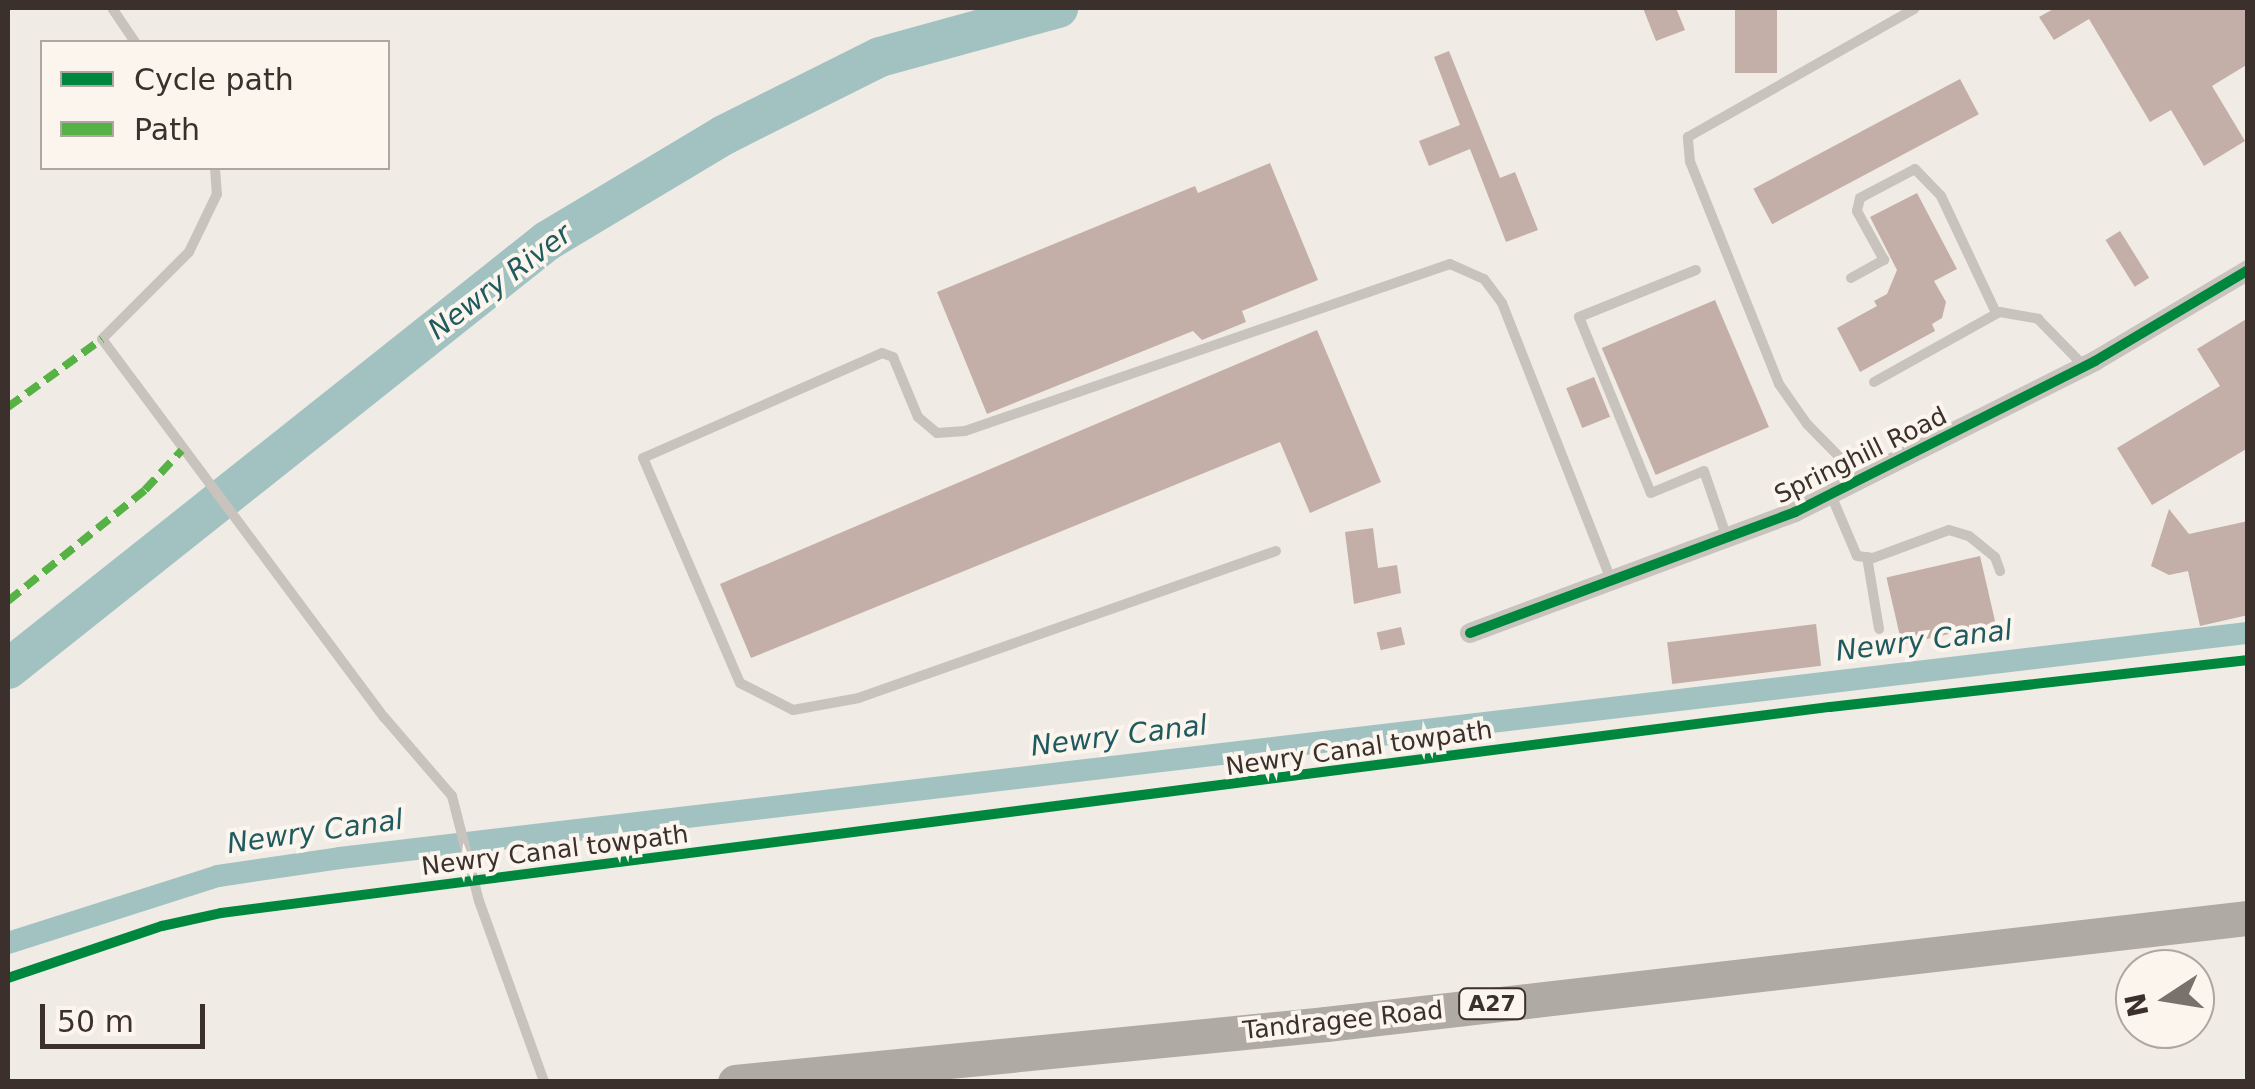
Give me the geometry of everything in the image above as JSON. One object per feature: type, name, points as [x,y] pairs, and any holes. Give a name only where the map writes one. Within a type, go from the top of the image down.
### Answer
[{"type":"highway","name":"Tandragee Road","points":[[735,1082],[1326,1024],[2248,918]]},
{"type":"street","name":"Springhill Road","points":[[1470,633],[1728,539],[1831,495],[2084,366],[2248,270]]},
{"type":"lane","points":[[112,8],[133,40]]},
{"type":"lane","points":[[1862,480],[1807,424],[1780,384],[1690,162],[1688,137],[1914,8]]},
{"type":"lane","points":[[1851,278],[1884,260],[1857,211],[1860,198],[1915,169],[1940,196],[1996,313]]},
{"type":"lane","points":[[215,170],[217,194],[189,252],[102,338],[244,533],[452,796],[479,901],[544,1082]]},
{"type":"lane","points":[[1276,551],[860,698],[793,710],[740,683],[643,458],[882,353],[894,358],[918,417],[937,433],[965,431],[1450,264],[1484,279],[1502,302],[1612,583]]},
{"type":"lane","points":[[1696,270],[1580,317],[1651,493],[1704,471],[1728,539]]},
{"type":"lane","points":[[1874,382],[1996,313],[2020,311],[2038,318],[2084,366]]},
{"type":"lane","points":[[1831,495],[1857,556],[1867,557],[1949,530],[1969,536],[1995,557],[2000,571]]},
{"type":"lane","points":[[1867,557],[1879,629]]},
{"type":"building","points":[[1643,8],[1676,8],[1685,30],[1656,41]]},
{"type":"building","points":[[1735,8],[1777,8],[1777,73],[1735,73]]},
{"type":"building","points":[[2055,8],[2248,8],[2248,64],[2212,86],[2245,141],[2204,166],[2171,110],[2150,122],[2089,19],[2054,40],[2039,17]]},
{"type":"building","points":[[1449,51],[1500,178],[1515,172],[1538,230],[1506,242],[1470,149],[1429,166],[1419,141],[1460,125],[1434,57]]},
{"type":"building","points":[[1960,79],[1979,114],[1772,224],[1753,189]]},
{"type":"building","points":[[1270,163],[1318,280],[1242,311],[1246,322],[1202,340],[1193,331],[987,414],[937,292],[1195,186],[1198,193]]},
{"type":"building","points":[[1917,193],[1957,269],[1934,281],[1946,302],[1942,318],[1932,324],[1935,331],[1860,372],[1837,328],[1877,306],[1874,301],[1887,294],[1897,270],[1870,217]]},
{"type":"building","points":[[2120,231],[2149,278],[2135,287],[2106,240]]},
{"type":"building","points":[[1715,300],[1769,427],[1656,475],[1602,348]]},
{"type":"building","points":[[2248,318],[2248,448],[2152,505],[2117,448],[2220,386],[2197,349]]},
{"type":"building","points":[[1317,330],[1381,482],[1310,513],[1280,442],[751,658],[720,584]]},
{"type":"building","points":[[1594,377],[1610,417],[1582,428],[1566,388]]},
{"type":"building","points":[[2169,509],[2189,534],[2248,521],[2248,615],[2200,626],[2188,571],[2169,575],[2151,566]]},
{"type":"building","points":[[1373,528],[1378,568],[1397,565],[1401,593],[1354,604],[1345,532]]},
{"type":"building","points":[[1980,556],[1996,623],[1902,645],[1886,578]]},
{"type":"building","points":[[1816,624],[1821,666],[1672,684],[1667,642]]},
{"type":"building","points":[[1401,627],[1405,645],[1381,650],[1377,633]]},
{"type":"waterway","name":"Newry River","points":[[8,669],[547,241],[724,135],[880,57],[1058,8]]},
{"type":"waterway","name":"Newry Canal","points":[[8,943],[218,876],[340,858],[2248,633]]},
{"type":"marked path","points":[[8,407],[102,339]]},
{"type":"marked path","points":[[8,601],[145,490],[182,450]]},
{"type":"cycle path","points":[[1470,633],[1795,512],[2095,361],[2248,270]]},
{"type":"cycle path","name":"Newry Canal towpath","points":[[8,978],[162,926],[221,913],[1830,707],[2248,660]]}]
